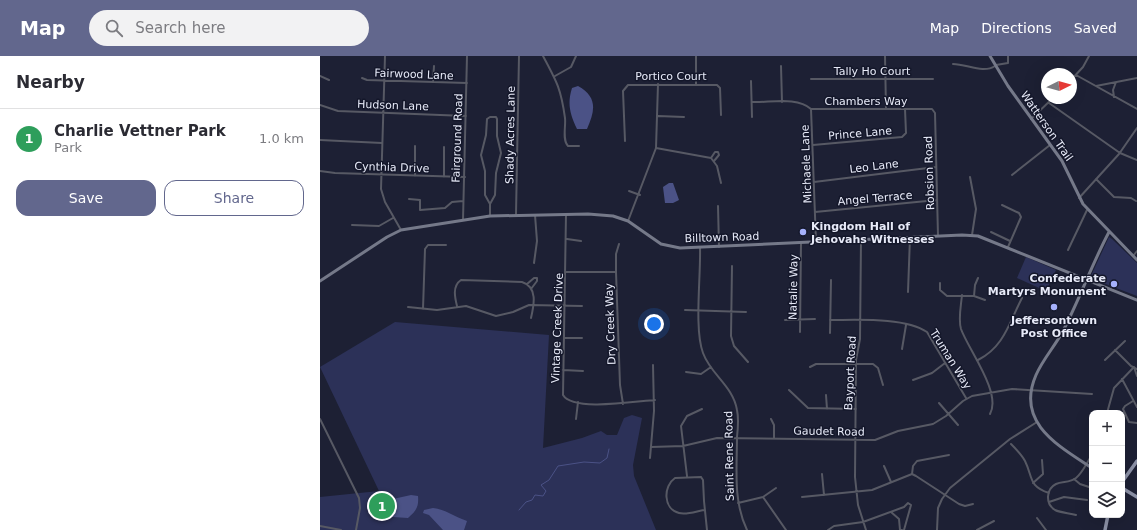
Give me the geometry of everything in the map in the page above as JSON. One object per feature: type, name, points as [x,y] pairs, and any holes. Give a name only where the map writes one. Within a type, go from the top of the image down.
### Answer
[{"type":"main road","name":"Watterson Trail","points":[[990,56],[1031,119],[1062,161],[1079,198],[1087,210],[1137,260]]},
{"type":"main road","name":"Billtown Road","points":[[320,280],[386,237],[401,230],[490,216],[516,214],[566,214],[605,215],[628,221],[663,244],[680,248],[972,235],[983,237],[1137,300]]},
{"type":"main road","points":[[1089,466],[1053,442],[1044,433],[1037,422],[1032,404],[1032,390],[1036,374],[1063,332],[1109,232]]},
{"type":"main road","points":[[1125,478],[1137,461]]},
{"type":"main road","points":[[1125,490],[1137,497]]},
{"type":"main road","points":[[1105,530],[1107,518]]},
{"type":"street","points":[[385,56],[381,175],[383,197],[393,218],[401,230]]},
{"type":"street","name":"Fairground Road","points":[[463,220],[467,56]]},
{"type":"street","name":"Shady Acres Lane","points":[[516,214],[519,56]]},
{"type":"street","points":[[543,56],[555,76],[562,97],[565,121],[565,142],[568,146],[579,146]]},
{"type":"street","points":[[555,76],[571,67],[576,56]]},
{"type":"street","points":[[696,56],[696,84]]},
{"type":"street","points":[[884,56],[886,109]]},
{"type":"street","points":[[953,64],[969,65],[983,70],[995,65],[1008,63],[1008,56]]},
{"type":"street","points":[[1077,74],[1086,64],[1089,56]]},
{"type":"street","points":[[433,82],[434,66]]},
{"type":"street","points":[[781,66],[782,102]]},
{"type":"street","points":[[320,76],[329,80]]},
{"type":"street","points":[[1077,76],[1137,109]]},
{"type":"street","name":"Fairwood Lane","points":[[362,78],[367,80],[467,83]]},
{"type":"street","points":[[1096,86],[1137,78]]},
{"type":"street","name":"Tally Ho Court","points":[[811,79],[933,79]]},
{"type":"street","points":[[751,81],[752,117]]},
{"type":"street","points":[[1114,96],[1114,88],[1117,82]]},
{"type":"street","name":"Portico Court","points":[[625,141],[623,92],[625,88],[631,84],[696,84],[718,86],[721,115]]},
{"type":"street","points":[[628,221],[640,195],[656,148],[658,84]]},
{"type":"street","name":"Chambers Way","points":[[752,102],[800,103],[811,110],[930,108],[934,111]]},
{"type":"street","points":[[1031,119],[1048,104]]},
{"type":"street","points":[[1050,104],[1120,153],[1137,160]]},
{"type":"street","name":"Hudson Lane","points":[[320,105],[334,110],[466,116]]},
{"type":"street","name":"Prince Lane","points":[[813,145],[902,137],[906,133],[905,108]]},
{"type":"street","name":"Michaele Lane","points":[[811,110],[816,242]]},
{"type":"street","name":"Robsion Road","points":[[934,111],[938,236]]},
{"type":"street","points":[[658,116],[684,117]]},
{"type":"street","points":[[490,204],[495,195],[496,173],[501,153],[497,136],[496,117],[490,117],[487,119],[486,135],[481,155],[485,172],[485,195],[490,204],[490,216]]},
{"type":"street","points":[[1079,198],[1120,153],[1137,128]]},
{"type":"street","points":[[320,140],[382,143]]},
{"type":"street","points":[[1012,175],[1050,145]]},
{"type":"street","points":[[415,146],[415,176]]},
{"type":"street","points":[[444,147],[444,177]]},
{"type":"street","points":[[656,148],[711,158],[719,170],[721,183]]},
{"type":"street","points":[[711,158],[715,152],[718,152],[719,155],[714,161]]},
{"type":"street","name":"Leo Lane","points":[[814,182],[936,167]]},
{"type":"street","name":"Cynthia Drive","points":[[320,171],[464,178]]},
{"type":"street","points":[[970,177],[976,209],[972,235]]},
{"type":"street","points":[[1096,179],[1114,197],[1131,198],[1136,201]]},
{"type":"street","points":[[628,191],[640,195]]},
{"type":"street","points":[[409,199],[420,200],[420,210],[445,208],[452,202],[463,201]]},
{"type":"street","name":"Angel Terrace","points":[[815,212],[937,200]]},
{"type":"street","points":[[718,206],[719,247]]},
{"type":"street","points":[[1002,206],[1021,216],[1008,247]]},
{"type":"street","points":[[1068,250],[1087,210]]},
{"type":"street","points":[[534,214],[537,241],[534,263]]},
{"type":"street","name":"Vintage Creek Drive","points":[[566,214],[567,239],[563,338],[563,395],[568,401],[608,406],[655,400]]},
{"type":"street","points":[[352,225],[379,226],[393,218]]},
{"type":"street","points":[[991,232],[1010,241]]},
{"type":"street","points":[[908,292],[910,237]]},
{"type":"street","points":[[567,239],[581,241]]},
{"type":"street","name":"Bayport Road","points":[[861,240],[860,321],[856,363],[856,491],[862,522],[866,530]]},
{"type":"street","name":"Natalie Way","points":[[800,332],[801,243]]},
{"type":"street","name":"Dry Creek Way","points":[[619,244],[616,254],[616,272],[620,385],[623,404]]},
{"type":"street","points":[[423,309],[425,249],[428,245],[446,245]]},
{"type":"street","name":"Saint Rene Road","points":[[700,247],[701,346],[711,367],[726,385],[736,404],[738,418],[738,503],[747,530]]},
{"type":"street","points":[[1133,256],[1137,251]]},
{"type":"street","points":[[732,266],[732,340],[737,349],[748,362]]},
{"type":"street","points":[[566,272],[616,272]]},
{"type":"street","points":[[527,284],[534,278],[537,278],[537,281],[531,289]]},
{"type":"street","points":[[974,296],[975,284],[978,278]]},
{"type":"street","points":[[457,306],[455,289],[457,283],[461,280],[508,280],[522,282],[527,284],[534,297],[531,318]]},
{"type":"street","points":[[830,333],[831,280]]},
{"type":"street","points":[[940,283],[940,290],[946,296],[974,296],[986,300]]},
{"type":"street","points":[[962,296],[961,326],[986,376],[992,408],[990,414]]},
{"type":"street","points":[[978,360],[990,354],[998,346],[1022,298]]},
{"type":"street","points":[[408,307],[437,310],[457,306],[466,306],[496,316],[534,304],[582,306]]},
{"type":"street","points":[[685,310],[746,312]]},
{"type":"street","points":[[785,320],[815,319]]},
{"type":"street","name":"Truman Way","points":[[830,320],[875,321],[920,327],[927,332],[966,398]]},
{"type":"street","points":[[902,349],[906,325]]},
{"type":"street","points":[[563,338],[582,338]]},
{"type":"street","points":[[1105,360],[1125,341]]},
{"type":"street","points":[[1116,350],[1134,368],[1137,376]]},
{"type":"street","points":[[913,380],[932,373],[945,362]]},
{"type":"street","points":[[810,367],[816,364],[856,363],[876,365],[883,384]]},
{"type":"street","points":[[650,458],[655,400],[654,365]]},
{"type":"street","points":[[686,372],[700,374],[711,367]]},
{"type":"street","points":[[1108,410],[1114,388],[1134,368]]},
{"type":"street","points":[[563,370],[583,371]]},
{"type":"street","points":[[1122,379],[1137,407]]},
{"type":"street","name":"Gaudet Road","points":[[651,447],[683,446],[714,438],[875,440],[898,431],[930,425],[948,414],[966,398],[990,392],[1012,389],[1092,394]]},
{"type":"street","points":[[789,390],[807,407],[856,410]]},
{"type":"street","points":[[826,395],[826,409]]},
{"type":"street","points":[[1133,401],[1125,406],[1124,409],[1128,421],[1131,423],[1137,423]]},
{"type":"street","points":[[576,419],[578,402]]},
{"type":"street","points":[[939,403],[958,425]]},
{"type":"street","points":[[687,476],[681,428],[683,420],[689,414],[702,409]]},
{"type":"street","points":[[320,419],[357,493],[360,506],[356,530]]},
{"type":"street","points":[[771,419],[774,425],[774,438]]},
{"type":"street","points":[[937,530],[937,513],[945,495],[958,481],[1010,439],[1037,422]]},
{"type":"street","points":[[1011,444],[1025,460],[1033,483],[1039,489],[1049,492]]},
{"type":"street","points":[[912,474],[913,466],[917,461],[949,455]]},
{"type":"street","points":[[1033,483],[1043,474],[1042,460]]},
{"type":"street","points":[[1076,515],[1055,510],[1049,502],[1049,492],[1057,483],[1074,479],[1089,460]]},
{"type":"street","points":[[884,466],[891,482]]},
{"type":"street","points":[[701,477],[704,473]]},
{"type":"street","points":[[822,474],[824,495]]},
{"type":"street","points":[[912,474],[961,505],[973,504]]},
{"type":"street","points":[[802,497],[872,490],[912,474]]},
{"type":"street","points":[[701,477],[677,477],[670,482],[666,491],[668,502],[673,510],[679,513],[704,510]]},
{"type":"street","points":[[701,477],[704,480],[704,510],[708,530]]},
{"type":"street","points":[[1074,479],[1080,484],[1089,487]]},
{"type":"street","points":[[738,503],[763,497],[776,488]]},
{"type":"street","points":[[763,497],[786,530]]},
{"type":"street","points":[[1049,502],[1064,497],[1087,500]]},
{"type":"street","points":[[828,530],[834,526],[862,522],[904,507],[908,503],[911,504],[903,530],[900,530],[899,519],[891,512]]},
{"type":"street","points":[[1037,518],[1046,530]]},
{"type":"street","points":[[977,530],[994,521]]},
{"type":"street","points":[[320,526],[341,530]]},
{"type":"shaded area","points":[[578,86],[589,95],[592,100],[592,116],[587,129],[577,129],[570,109],[572,88]]},
{"type":"shaded area","points":[[669,183],[673,183],[679,200],[673,203],[665,203],[663,187]]},
{"type":"shaded area","points":[[1109,237],[1137,263],[1137,296],[1090,278]]},
{"type":"shaded area","points":[[1026,257],[1056,270],[1046,291],[1017,278]]},
{"type":"shaded area","points":[[395,322],[549,335],[543,448],[582,438],[601,431],[607,435],[617,435],[624,418],[632,415],[642,418],[633,465],[634,476],[656,530],[320,530],[320,497],[379,491],[320,367]]},
{"type":"shaded area","points":[[411,495],[418,496],[418,503],[415,511],[408,518],[393,517],[382,509],[382,507],[393,499]]},
{"type":"shaded area","points":[[433,508],[442,510],[467,521],[464,530],[443,530],[429,515],[423,513],[424,510]]},
{"type":"waterway","points":[[519,510],[526,502],[532,500],[535,495],[543,496],[546,491],[541,485],[549,480],[558,466],[584,462],[600,463],[607,458],[609,449]]},
{"type":"place","name":"Kingdom Hall of Jehovahs Witnesses","points":[[803,232]]},
{"type":"place","name":"Confederate Martyrs Monument","points":[[1114,284]]},
{"type":"place","name":"Jeffersontown Post Office","points":[[1054,307]]},
{"type":"place","name":"Charlie Vettner Park","points":[[382,506]]}]
